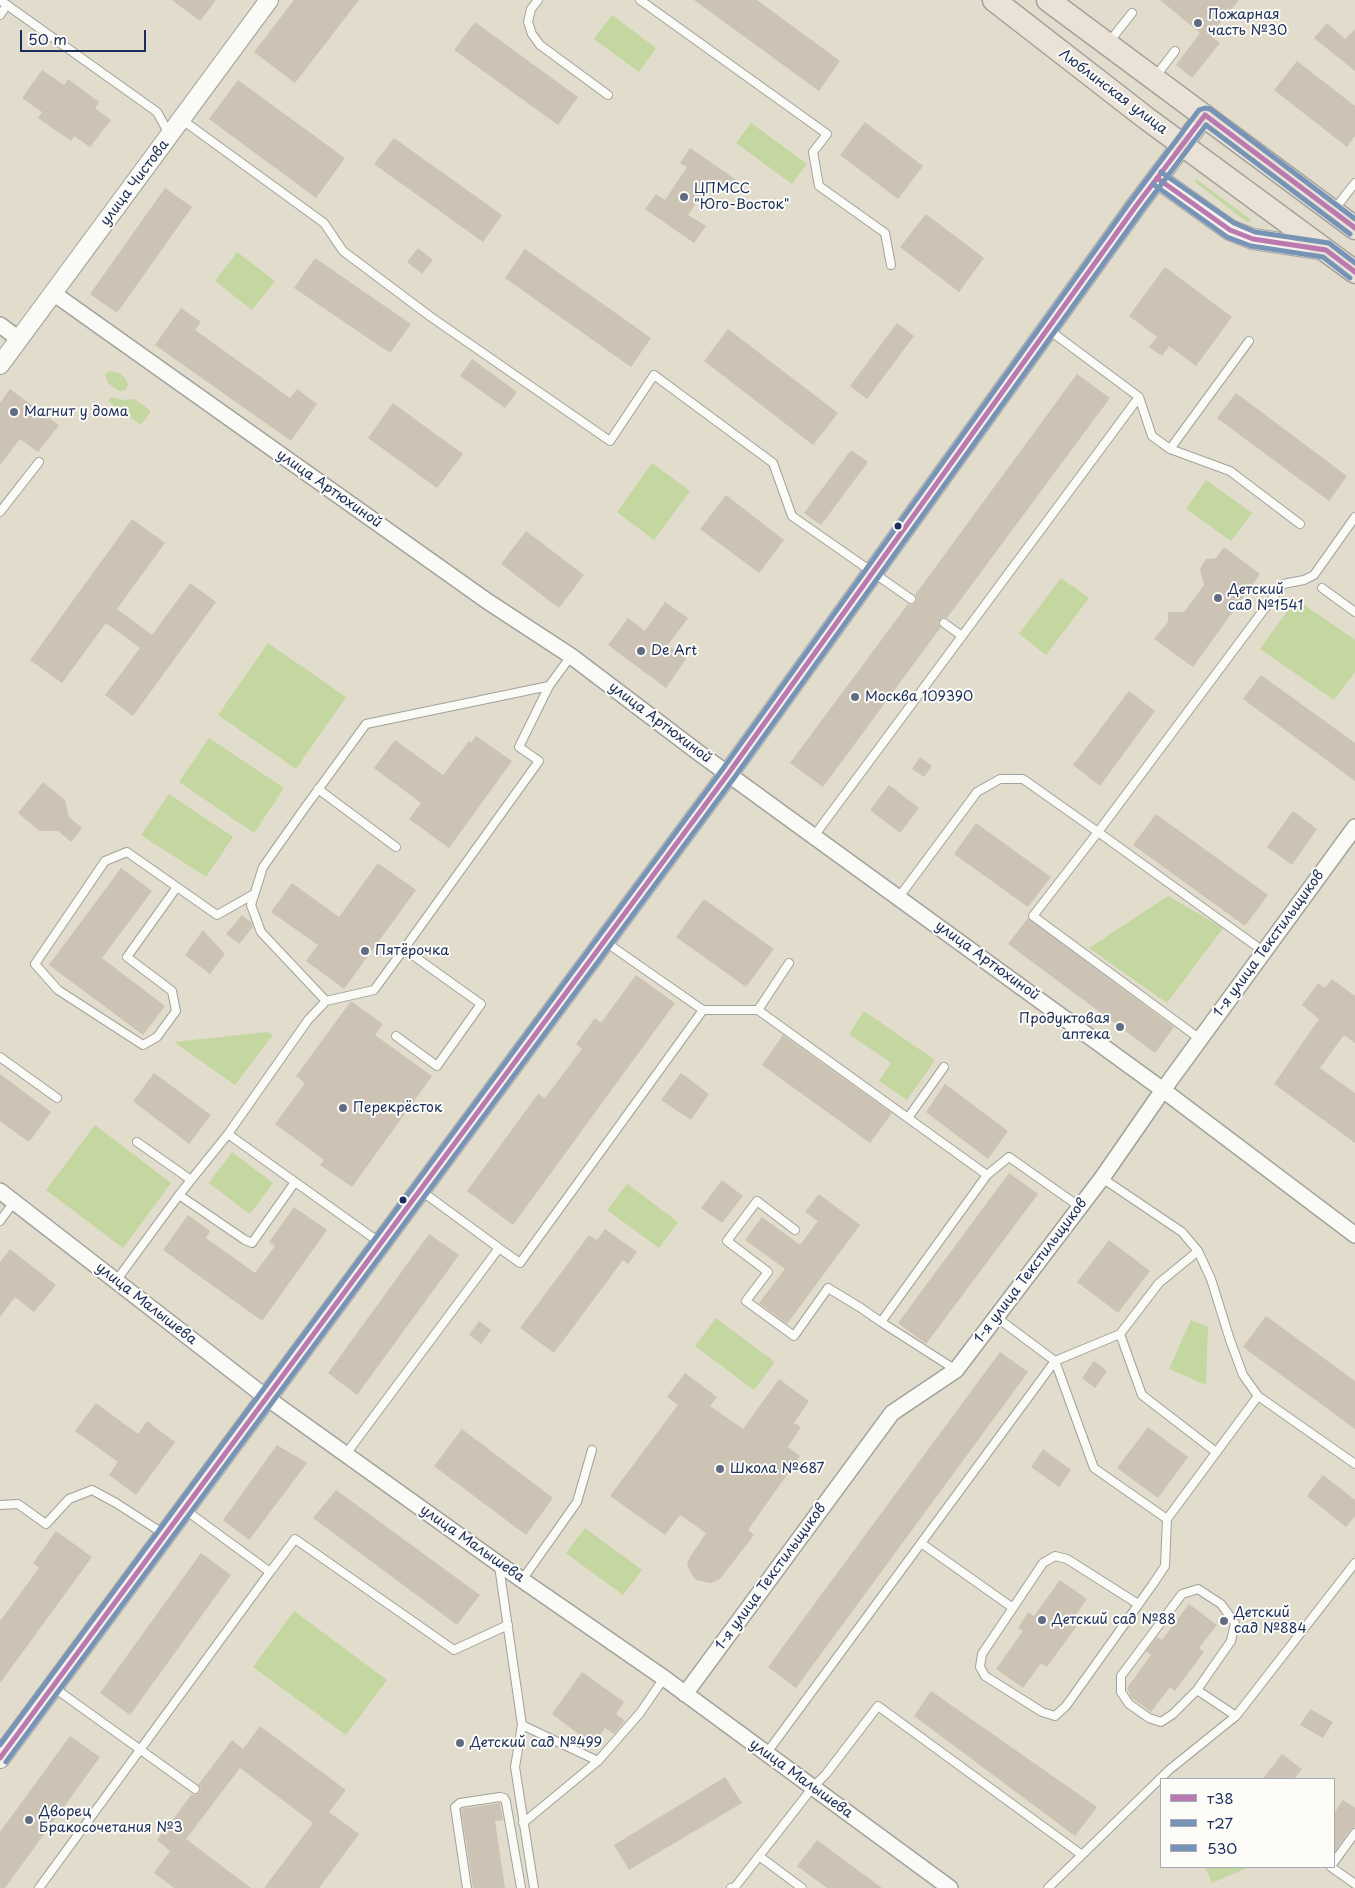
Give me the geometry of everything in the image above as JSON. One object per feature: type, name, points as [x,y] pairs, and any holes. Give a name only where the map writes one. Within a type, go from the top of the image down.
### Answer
[{"type":"main road","name":"Люблинская улица","points":[[994,0],[1146,118],[1355,272]]},
{"type":"main road","points":[[1059,3],[1108,44],[1355,228]]},
{"type":"main road","points":[[0,1758],[728,774],[1157,178],[1205,115]]},
{"type":"main road","points":[[1157,178],[1230,230],[1253,239],[1326,250]]},
{"type":"street","name":"улица Чистова","points":[[0,365],[269,0]]},
{"type":"street","name":"улица Артюхиной","points":[[53,293],[487,601],[572,656],[728,774],[1163,1090],[1355,1235]]},
{"type":"street","points":[[0,325],[19,339]]},
{"type":"street","name":"1-я улица Текстильщиков","points":[[685,1694],[892,1413],[956,1370],[1102,1178],[1263,951],[1355,827]]},
{"type":"street","name":"улица Малышева","points":[[0,1191],[267,1398],[499,1564],[664,1678],[950,1888]]},
{"type":"lane","points":[[538,0],[531,9],[528,22],[532,34],[540,46],[608,95]]},
{"type":"lane","points":[[640,0],[827,134],[813,152],[820,186],[885,233],[891,265]]},
{"type":"lane","points":[[0,15],[4,2],[157,112],[170,136]]},
{"type":"lane","points":[[1108,44],[1132,13]]},
{"type":"lane","points":[[1154,78],[1175,51]]},
{"type":"lane","points":[[181,119],[324,223],[343,251],[431,317],[610,441],[654,375],[773,463],[792,516],[911,599]]},
{"type":"lane","points":[[1333,211],[1355,184]]},
{"type":"lane","points":[[1048,329],[1139,397],[1152,436],[1170,449],[1230,471],[1300,524]]},
{"type":"lane","points":[[1170,449],[1249,341]]},
{"type":"lane","points":[[814,836],[1139,397]]},
{"type":"lane","points":[[0,512],[38,462]]},
{"type":"lane","points":[[1200,1040],[1033,916],[1283,584],[1304,580],[1314,575],[1355,518]]},
{"type":"lane","points":[[1322,588],[1355,612]]},
{"type":"lane","points":[[944,623],[962,636]]},
{"type":"lane","points":[[116,1281],[179,1195],[228,1134],[308,1020],[326,1001],[374,990],[404,949],[539,761],[519,747],[549,686],[572,656]]},
{"type":"lane","points":[[326,1001],[261,932],[251,905],[263,867],[318,789],[366,724],[549,686]]},
{"type":"lane","points":[[899,897],[976,792],[1000,779],[1023,778],[1263,951]]},
{"type":"lane","points":[[318,789],[396,847]]},
{"type":"lane","points":[[177,887],[127,957],[172,991],[176,1011],[158,1037],[143,1045],[58,990],[35,964],[106,861],[127,852],[177,887],[217,916],[254,894]]},
{"type":"lane","points":[[604,941],[703,1010],[758,1010],[987,1175]]},
{"type":"lane","points":[[396,1036],[437,1066],[481,1004],[404,949]]},
{"type":"lane","points":[[758,1010],[790,963]]},
{"type":"lane","points":[[420,1190],[520,1263],[703,1010]]},
{"type":"lane","points":[[0,1057],[57,1098]]},
{"type":"lane","points":[[908,1118],[944,1067]]},
{"type":"lane","points":[[228,1134],[381,1243]]},
{"type":"lane","points":[[137,1142],[191,1180]]},
{"type":"lane","points":[[881,1322],[987,1175],[1009,1157],[1080,1207]]},
{"type":"lane","points":[[1102,1178],[1182,1232],[1198,1251],[1211,1279],[1243,1375],[1258,1396],[1355,1464]]},
{"type":"lane","points":[[179,1195],[252,1243],[295,1182],[290,1179]]},
{"type":"lane","points":[[795,1230],[757,1201],[727,1241],[768,1272],[746,1301],[794,1336],[828,1288],[956,1370]]},
{"type":"lane","points":[[0,1221],[14,1202]]},
{"type":"lane","points":[[346,1454],[499,1248]]},
{"type":"lane","points":[[766,1754],[1055,1361],[1120,1334],[1159,1283],[1198,1251]]},
{"type":"lane","points":[[996,1317],[1055,1361],[1094,1468],[1168,1519]]},
{"type":"lane","points":[[1120,1334],[1142,1395],[1216,1452]]},
{"type":"lane","points":[[1138,1604],[1067,1559],[1055,1556],[1043,1563],[982,1654],[980,1667],[984,1676],[1042,1712],[1055,1716],[1066,1706],[1165,1566],[1168,1519],[1258,1396]]},
{"type":"lane","points":[[522,1580],[577,1502],[592,1450]]},
{"type":"lane","points":[[0,1505],[18,1504],[46,1524],[69,1499],[92,1490],[116,1502],[165,1535]]},
{"type":"lane","points":[[184,1510],[270,1572]]},
{"type":"lane","points":[[39,1888],[295,1539],[454,1650],[508,1625]]},
{"type":"lane","points":[[921,1542],[1013,1608]]},
{"type":"lane","points":[[1161,1778],[1236,1716],[1355,1563]]},
{"type":"lane","points":[[499,1564],[522,1725],[515,1767],[534,1888]]},
{"type":"lane","points":[[1198,1589],[1221,1604],[1235,1623],[1231,1642],[1197,1690],[1173,1714],[1161,1722],[1149,1718],[1129,1704],[1121,1692],[1121,1676],[1182,1594],[1198,1589]]},
{"type":"lane","points":[[523,1823],[598,1761],[640,1713],[664,1678]]},
{"type":"lane","points":[[53,1687],[195,1789]]},
{"type":"lane","points":[[1197,1690],[1236,1716]]},
{"type":"lane","points":[[733,1888],[826,1774],[878,1706],[1082,1855]]},
{"type":"lane","points":[[522,1725],[598,1761]]},
{"type":"lane","points":[[1048,1888],[1160,1779]]},
{"type":"lane","points":[[467,1888],[455,1806],[460,1803],[500,1797],[504,1798],[506,1802],[521,1888]]},
{"type":"lane","points":[[1335,1861],[1355,1833]]},
{"type":"lane","points":[[759,1856],[802,1888]]},
{"type":"lane","points":[[1333,1868],[1355,1884]]},
{"type":"green space","points":[[612,15],[656,48],[639,72],[594,39]]},
{"type":"green space","points":[[751,123],[807,164],[792,184],[736,143]]},
{"type":"green space","points":[[1196,179],[1250,219],[1251,222],[1247,222],[1195,182]]},
{"type":"green space","points":[[237,252],[275,281],[252,310],[215,281]]},
{"type":"green space","points":[[109,371],[119,373],[126,379],[128,385],[126,390],[119,391],[108,383],[105,375]]},
{"type":"green space","points":[[111,397],[123,400],[134,399],[151,411],[141,425],[108,401]]},
{"type":"green space","points":[[652,463],[690,491],[654,540],[617,512]]},
{"type":"green space","points":[[1206,480],[1252,513],[1231,541],[1186,509]]},
{"type":"green space","points":[[1061,578],[1089,598],[1046,655],[1019,634]]},
{"type":"green space","points":[[1296,599],[1355,640],[1355,672],[1334,700],[1260,649]]},
{"type":"green space","points":[[268,643],[346,697],[296,769],[218,715]]},
{"type":"green space","points":[[209,738],[284,788],[254,833],[179,782]]},
{"type":"green space","points":[[169,794],[233,837],[206,877],[141,835]]},
{"type":"green space","points":[[1168,896],[1223,928],[1167,1003],[1089,948]]},
{"type":"green space","points":[[864,1011],[935,1060],[907,1100],[879,1081],[891,1063],[849,1034]]},
{"type":"green space","points":[[267,1032],[273,1035],[235,1085],[174,1042]]},
{"type":"green space","points":[[95,1125],[171,1183],[123,1248],[46,1190]]},
{"type":"green space","points":[[232,1152],[273,1183],[250,1214],[209,1183]]},
{"type":"green space","points":[[627,1184],[678,1222],[659,1248],[607,1210]]},
{"type":"green space","points":[[716,1318],[775,1362],[754,1390],[695,1346]]},
{"type":"green space","points":[[1191,1320],[1208,1327],[1206,1385],[1169,1369]]},
{"type":"green space","points":[[585,1528],[642,1570],[623,1595],[566,1553]]},
{"type":"green space","points":[[294,1611],[387,1680],[346,1735],[253,1667]]},
{"type":"green space","points":[[1205,1868],[1247,1868],[1212,1883]]},
{"type":"building","points":[[172,0],[216,0],[200,21]]},
{"type":"building","points":[[294,0],[359,0],[295,83],[254,52]]},
{"type":"building","points":[[694,0],[757,0],[840,61],[819,91]]},
{"type":"building","points":[[1160,0],[1239,0],[1210,35],[1220,43],[1192,78],[1176,65],[1200,33]]},
{"type":"building","points":[[475,22],[578,97],[558,125],[454,50]]},
{"type":"building","points":[[1327,23],[1345,39],[1355,29],[1355,71],[1314,38]]},
{"type":"building","points":[[1297,61],[1355,106],[1355,136],[1347,147],[1274,90]]},
{"type":"building","points":[[42,70],[64,85],[68,79],[99,102],[95,108],[111,120],[90,147],[74,136],[71,141],[38,118],[42,112],[22,98]]},
{"type":"building","points":[[238,80],[345,158],[316,198],[209,119]]},
{"type":"building","points":[[865,122],[923,166],[898,199],[840,155]]},
{"type":"building","points":[[394,138],[502,215],[483,242],[374,164]]},
{"type":"building","name":"ЦПМСС \"Юго-Восток\"","points":[[690,148],[738,181],[728,194],[711,182],[688,215],[706,226],[694,243],[645,209],[656,194],[665,200],[687,167],[680,163]]},
{"type":"building","points":[[165,188],[192,207],[117,313],[90,294]]},
{"type":"building","points":[[926,214],[984,258],[959,292],[900,247]]},
{"type":"building","points":[[418,248],[433,260],[422,274],[407,262]]},
{"type":"building","points":[[525,249],[651,338],[631,367],[505,278]]},
{"type":"building","points":[[315,258],[411,324],[390,353],[294,288]]},
{"type":"building","points":[[1165,267],[1232,317],[1196,366],[1169,346],[1162,356],[1149,347],[1157,337],[1129,316]]},
{"type":"building","points":[[181,308],[201,322],[195,330],[290,398],[297,389],[317,404],[291,441],[155,345]]},
{"type":"building","points":[[897,323],[914,336],[867,399],[850,386]]},
{"type":"building","points":[[728,329],[838,413],[813,445],[704,361]]},
{"type":"building","points":[[472,359],[517,392],[505,408],[460,376]]},
{"type":"building","points":[[1077,374],[1110,398],[947,618],[940,619],[938,623],[941,627],[823,787],[790,763],[908,604],[915,603],[917,599],[915,595]]},
{"type":"building","points":[[10,389],[59,425],[38,452],[20,439],[0,465],[0,403]]},
{"type":"building","points":[[1236,393],[1347,476],[1329,501],[1217,418]]},
{"type":"building","points":[[393,403],[463,454],[437,488],[368,438]]},
{"type":"building","points":[[851,450],[868,462],[821,525],[804,513]]},
{"type":"building","points":[[726,495],[784,540],[759,573],[700,529]]},
{"type":"building","points":[[132,519],[165,543],[117,609],[152,635],[190,583],[216,602],[133,716],[105,695],[140,648],[106,623],[62,683],[30,660]]},
{"type":"building","points":[[526,531],[584,575],[559,608],[501,564]]},
{"type":"building","name":"Детский сад №1541","points":[[1224,547],[1260,574],[1193,667],[1154,639],[1168,622],[1168,612],[1184,612],[1204,585],[1200,569],[1206,559],[1216,558]]},
{"type":"building","points":[[665,602],[688,618],[668,645],[686,659],[666,688],[608,645],[628,618],[645,631]]},
{"type":"building","points":[[1261,675],[1355,743],[1355,781],[1243,699]]},
{"type":"building","points":[[1129,691],[1155,711],[1100,786],[1073,765]]},
{"type":"building","points":[[476,736],[512,761],[449,848],[409,819],[421,803],[374,768],[395,740],[443,775],[469,741],[471,743]]},
{"type":"building","points":[[920,757],[932,766],[924,777],[912,769]]},
{"type":"building","points":[[43,782],[65,800],[69,817],[82,828],[71,842],[58,831],[40,831],[18,813]]},
{"type":"building","points":[[889,785],[919,808],[900,833],[870,810]]},
{"type":"building","points":[[1293,811],[1317,829],[1292,865],[1267,847]]},
{"type":"building","points":[[1156,814],[1268,895],[1245,926],[1133,845]]},
{"type":"building","points":[[976,823],[1051,877],[1028,907],[954,854]]},
{"type":"building","points":[[378,863],[416,890],[344,989],[306,961],[318,945],[271,912],[292,883],[339,917]]},
{"type":"building","points":[[121,868],[152,891],[102,958],[165,1006],[143,1035],[49,965]]},
{"type":"building","points":[[704,899],[774,949],[746,987],[676,937]]},
{"type":"building","points":[[242,915],[252,923],[253,927],[239,944],[226,934]]},
{"type":"building","points":[[1028,918],[1174,1027],[1155,1053],[1008,944]]},
{"type":"building","points":[[203,930],[225,954],[210,974],[185,955]]},
{"type":"building","points":[[636,975],[675,1003],[513,1225],[467,1191],[538,1094],[545,1098],[582,1049],[576,1044],[595,1018],[601,1023]]},
{"type":"building","points":[[1332,979],[1355,996],[1355,1043],[1344,1035],[1320,1068],[1355,1093],[1355,1143],[1274,1084],[1319,1019],[1302,1005],[1318,983],[1325,988]]},
{"type":"building","points":[[351,1001],[383,1024],[375,1035],[432,1076],[352,1187],[320,1165],[324,1160],[275,1124],[305,1083],[296,1076]]},
{"type":"building","points":[[783,1035],[892,1113],[870,1143],[762,1065]]},
{"type":"building","points":[[154,1073],[211,1115],[189,1144],[133,1101]]},
{"type":"building","points":[[681,1073],[709,1094],[691,1120],[661,1100]]},
{"type":"building","points":[[0,1074],[51,1112],[29,1142],[0,1121]]},
{"type":"building","points":[[945,1084],[1008,1131],[988,1159],[926,1112]]},
{"type":"building","points":[[1009,1173],[1038,1194],[926,1344],[898,1323]]},
{"type":"building","points":[[722,1180],[743,1196],[722,1223],[701,1208]]},
{"type":"building","points":[[819,1194],[860,1225],[787,1324],[759,1303],[785,1269],[745,1240],[762,1217],[800,1245],[818,1221],[805,1212]]},
{"type":"building","points":[[294,1207],[327,1230],[262,1321],[163,1250],[188,1215],[210,1231],[206,1238],[255,1273],[275,1246],[269,1242]]},
{"type":"building","points":[[605,1229],[637,1252],[628,1264],[623,1260],[554,1353],[520,1328],[589,1235],[597,1240]]},
{"type":"building","points":[[429,1234],[459,1255],[357,1395],[328,1373]]},
{"type":"building","points":[[1109,1240],[1150,1271],[1118,1313],[1077,1282]]},
{"type":"building","points":[[10,1249],[56,1285],[34,1312],[15,1297],[0,1317],[0,1262]]},
{"type":"building","points":[[1266,1316],[1355,1381],[1355,1429],[1243,1347]]},
{"type":"building","points":[[479,1321],[491,1330],[481,1344],[469,1335]]},
{"type":"building","points":[[1000,1352],[1028,1372],[796,1688],[768,1667]]},
{"type":"building","points":[[1094,1361],[1107,1371],[1095,1388],[1082,1378]]},
{"type":"building","points":[[685,1373],[717,1397],[710,1406],[743,1429],[779,1379],[809,1401],[794,1423],[801,1427],[788,1447],[800,1456],[748,1530],[754,1535],[720,1579],[711,1583],[696,1580],[687,1565],[690,1557],[706,1533],[680,1515],[665,1535],[610,1496],[678,1405],[667,1397]]},
{"type":"building","points":[[96,1403],[138,1434],[147,1421],[175,1442],[136,1495],[109,1475],[118,1462],[75,1431]]},
{"type":"building","points":[[1148,1427],[1188,1457],[1158,1498],[1117,1468]]},
{"type":"building","points":[[462,1429],[553,1498],[526,1535],[434,1466]]},
{"type":"building","points":[[277,1445],[307,1463],[249,1540],[223,1520]]},
{"type":"building","points":[[1043,1449],[1071,1470],[1059,1487],[1031,1467]]},
{"type":"building","points":[[1323,1475],[1355,1500],[1355,1516],[1346,1527],[1307,1496]]},
{"type":"building","points":[[336,1490],[480,1595],[457,1625],[313,1518]]},
{"type":"building","points":[[56,1531],[92,1557],[0,1683],[0,1621],[39,1568],[33,1563]]},
{"type":"building","points":[[201,1553],[231,1575],[130,1715],[100,1693]]},
{"type":"building","points":[[1060,1580],[1087,1599],[1070,1623],[1076,1627],[1047,1667],[1041,1663],[1023,1688],[996,1669],[1023,1631],[1018,1628],[1028,1612],[1034,1616]]},
{"type":"building","points":[[1189,1604],[1217,1625],[1199,1648],[1204,1652],[1175,1691],[1170,1687],[1151,1712],[1131,1697],[1127,1688],[1151,1655],[1146,1651],[1157,1637],[1162,1640]]},
{"type":"building","points":[[582,1672],[624,1702],[616,1714],[625,1721],[614,1734],[605,1728],[593,1745],[552,1714]]},
{"type":"building","points":[[931,1691],[1097,1807],[1075,1836],[914,1716]]},
{"type":"building","points":[[1310,1709],[1333,1722],[1323,1738],[1300,1725]]},
{"type":"building","points":[[260,1726],[346,1790],[329,1812],[359,1834],[319,1888],[264,1888],[313,1823],[240,1768],[186,1839],[251,1888],[174,1888],[154,1873],[170,1851],[157,1840],[192,1794],[199,1793],[201,1789],[198,1785],[232,1740],[243,1749]]},
{"type":"building","points":[[70,1736],[100,1757],[5,1888],[0,1888],[0,1832]]},
{"type":"building","points":[[1282,1754],[1302,1769],[1295,1778],[1264,1778]]},
{"type":"building","points":[[725,1777],[742,1803],[629,1870],[614,1845]]},
{"type":"building","points":[[1343,1800],[1355,1808],[1355,1827],[1350,1830],[1335,1852],[1335,1812]]},
{"type":"building","points":[[500,1803],[503,1820],[495,1821],[505,1888],[473,1888],[461,1809]]},
{"type":"building","points":[[817,1840],[882,1888],[827,1888],[797,1866]]},
{"type":"transit line","name":"530","points":[[0,1745],[722,770],[1130,202],[1199,110],[1210,109],[1355,219]]},
{"type":"transit line","name":"т38","points":[[0,1758],[728,774],[1136,206],[1205,115],[1355,228]]},
{"type":"transit line","name":"т27","points":[[6,1762],[734,778],[1142,210],[1206,125],[1350,234]]},
{"type":"transit line","name":"530","points":[[1161,172],[1234,223],[1255,232],[1329,243],[1355,263]]},
{"type":"transit line","name":"т38","points":[[1157,178],[1230,230],[1253,239],[1326,250],[1355,272]]},
{"type":"transit line","name":"т27","points":[[1153,184],[1227,237],[1251,246],[1323,257],[1350,278]]},
{"type":"place","name":"Пожарная часть №30","points":[[1198,23]]},
{"type":"place","name":"ЦПМСС \"Юго-Восток\"","points":[[684,197]]},
{"type":"place","name":"Магнит у дома","points":[[14,412]]},
{"type":"place","name":"Детский сад №1541","points":[[1218,598]]},
{"type":"place","name":"De Art","points":[[641,651]]},
{"type":"place","name":"Москва 109390","points":[[855,697]]},
{"type":"place","name":"Пятёрочка","points":[[365,951]]},
{"type":"place","name":"Продуктовая аптека","points":[[1120,1027]]},
{"type":"place","name":"Перекрёсток","points":[[343,1108]]},
{"type":"place","name":"Школа №687","points":[[720,1469]]},
{"type":"place","name":"Детский сад №88","points":[[1042,1620]]},
{"type":"place","name":"Детский сад №884","points":[[1224,1621]]},
{"type":"place","name":"Детский сад №499","points":[[460,1743]]},
{"type":"place","name":"Дворец Бракосочетания №3","points":[[29,1820]]}]
